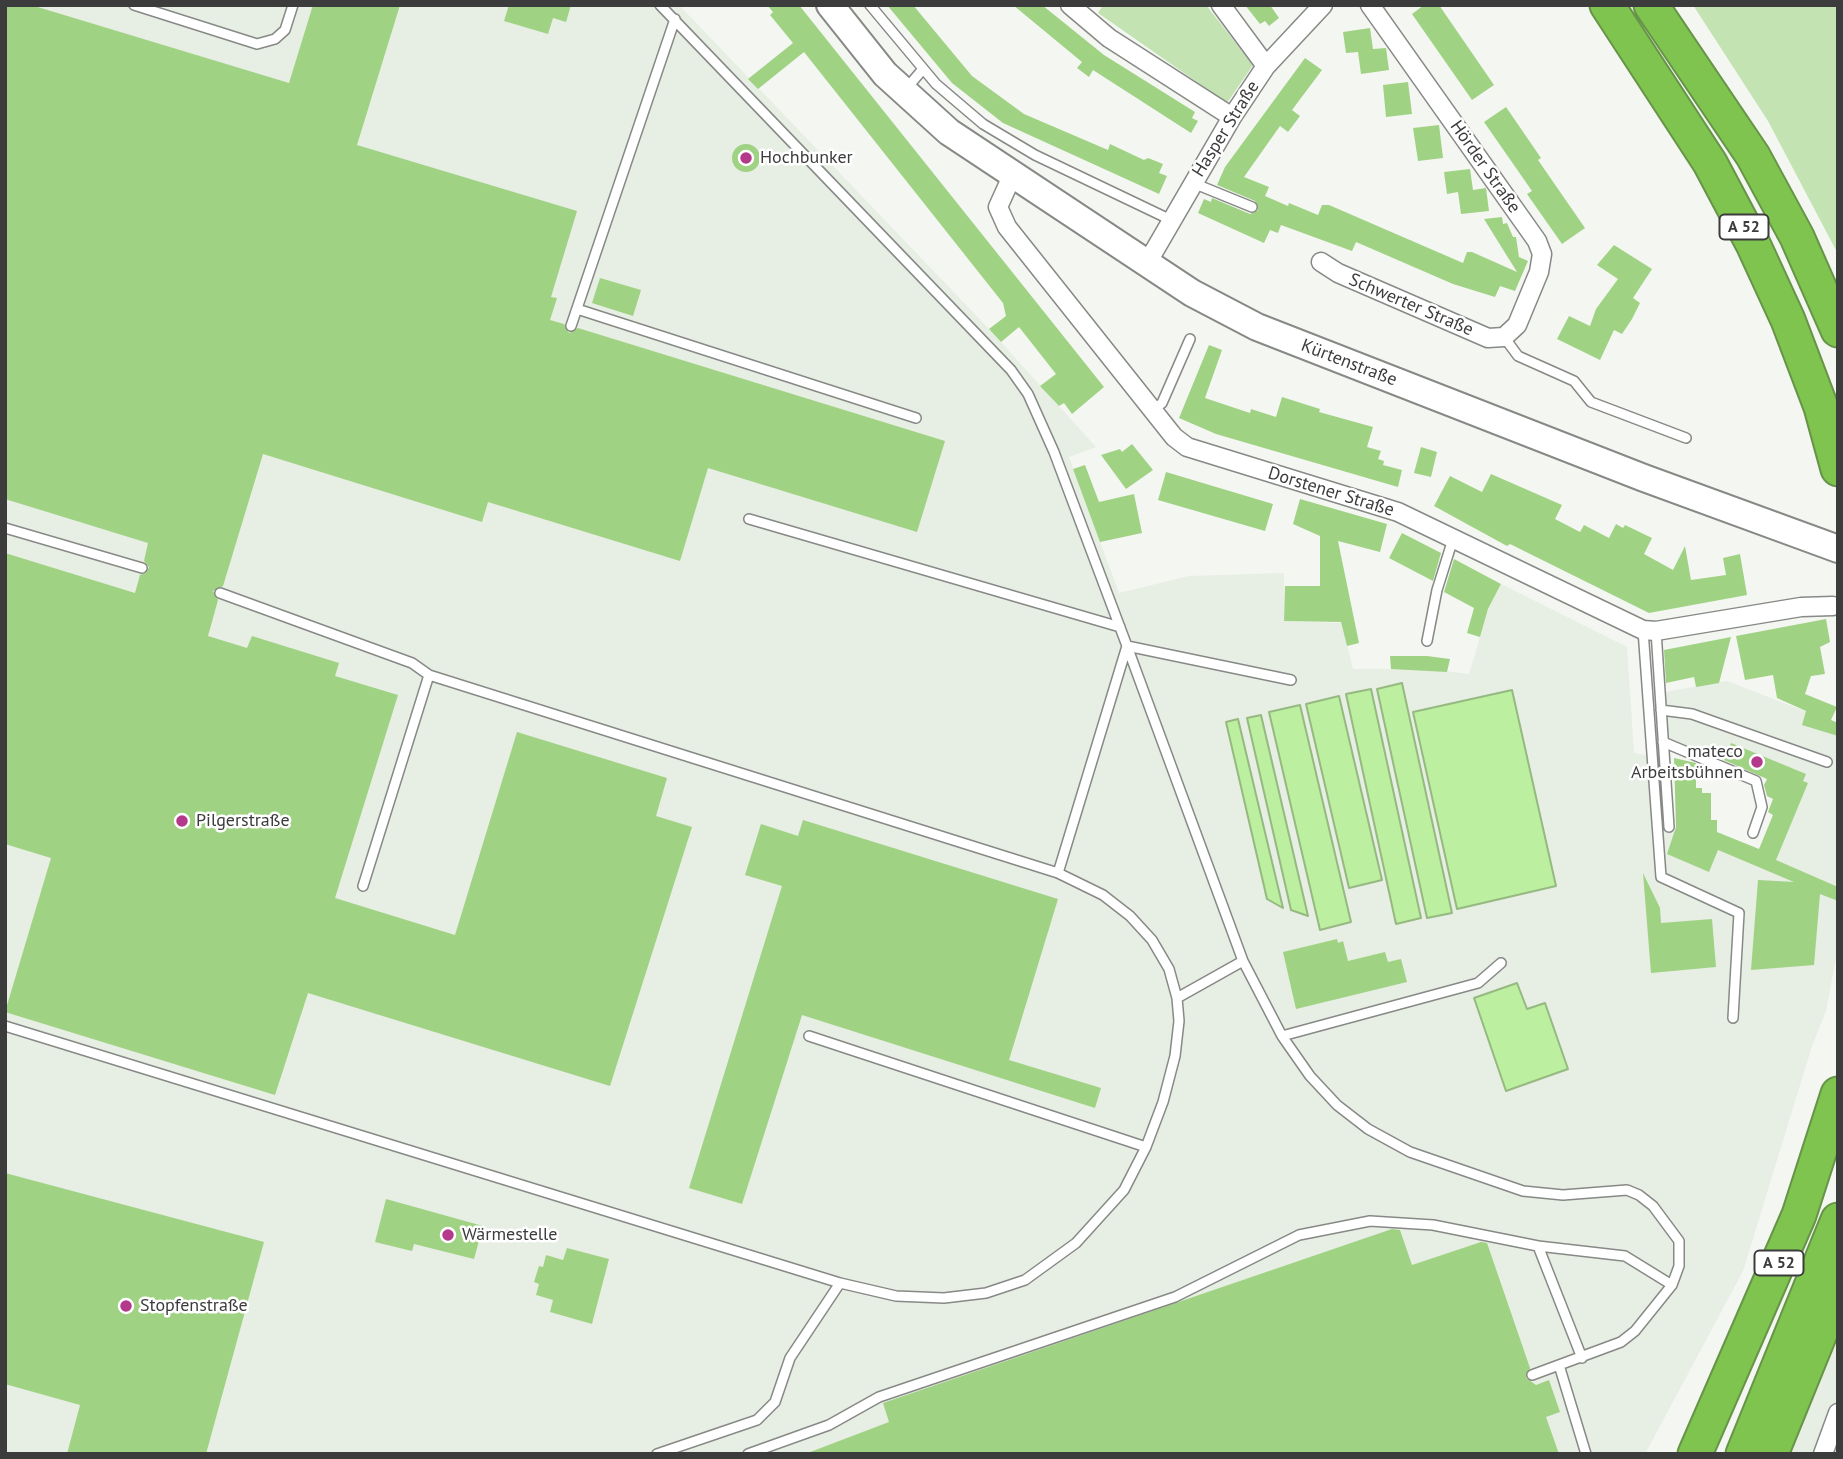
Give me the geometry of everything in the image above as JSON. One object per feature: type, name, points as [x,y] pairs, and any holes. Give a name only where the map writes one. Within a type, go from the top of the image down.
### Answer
[{"type":"highway","name":"A 52","points":[[1607,5],[1710,163],[1753,244],[1793,332],[1821,407],[1838,468]]},
{"type":"highway","name":"A 52","points":[[1651,5],[1753,156],[1797,237],[1838,330]]},
{"type":"highway","name":"A 52","points":[[1695,1454],[1798,1215],[1838,1094]]},
{"type":"highway","name":"A 52","points":[[1742,1454],[1838,1220]]},
{"type":"highway","points":[[1770,1454],[1823,1326],[1838,1260]]},
{"type":"highway","points":[[1683,1454],[1712,1417]]},
{"type":"main road","name":"Kürtenstraße","points":[[830,5],[904,93],[948,132],[1146,265],[1257,327],[1838,549]]},
{"type":"street","points":[[1070,5],[1109,38],[1232,117]]},
{"type":"street","points":[[1220,5],[1266,66]]},
{"type":"street","name":"Hasper Straße","points":[[1146,265],[1232,117],[1266,66],[1323,5]]},
{"type":"street","name":"Hörder Straße","points":[[1370,5],[1537,241],[1542,254],[1539,272],[1517,325],[1504,337]]},
{"type":"street","name":"Dorstener Straße","points":[[1012,176],[998,207],[1007,227],[1174,438],[1187,447],[1351,495],[1398,512],[1650,630]]},
{"type":"street","name":"Schwerter Straße","points":[[1321,262],[1338,273],[1488,338],[1504,337]]},
{"type":"street","points":[[1650,630],[1801,607],[1833,606]]},
{"type":"street","points":[[1823,1454],[1838,1413]]},
{"type":"lane","points":[[134,5],[257,44],[275,39],[285,30],[293,5]]},
{"type":"lane","points":[[660,5],[1011,370],[1028,394],[1055,452],[1243,961],[1282,1036],[1310,1076],[1337,1105],[1368,1129],[1410,1152],[1523,1191],[1563,1195],[1627,1190],[1653,1206],[1678,1241],[1679,1266],[1672,1285],[1635,1331],[1621,1342],[1582,1359],[1532,1375]]},
{"type":"lane","points":[[870,5],[923,69],[962,108],[1007,139],[1171,220]]},
{"type":"lane","points":[[571,326],[675,19]]},
{"type":"lane","points":[[904,93],[911,79],[923,69]]},
{"type":"lane","points":[[1193,183],[1252,208]]},
{"type":"lane","points":[[577,309],[916,418]]},
{"type":"lane","points":[[1504,337],[1518,356],[1574,381],[1591,402],[1686,438]]},
{"type":"lane","points":[[1152,411],[1162,403],[1190,340]]},
{"type":"lane","points":[[749,519],[1120,627]]},
{"type":"lane","points":[[5,528],[142,568]]},
{"type":"lane","points":[[1427,641],[1437,590],[1453,539]]},
{"type":"lane","points":[[5,1026],[840,1283],[896,1296],[944,1298],[986,1293],[1025,1280],[1076,1243],[1104,1216],[1124,1190],[1146,1147],[1163,1102],[1175,1056],[1179,1020],[1177,999],[1169,969],[1152,940],[1130,916],[1103,895],[1058,873],[429,675],[412,663],[220,593]]},
{"type":"lane","points":[[1650,630],[1661,710],[1669,827]]},
{"type":"lane","points":[[1650,630],[1661,877],[1739,913],[1733,1018]]},
{"type":"lane","points":[[1127,646],[1291,680]]},
{"type":"lane","points":[[1058,873],[1127,646]]},
{"type":"lane","points":[[363,886],[429,675]]},
{"type":"lane","points":[[1661,710],[1692,715],[1827,762]]},
{"type":"lane","points":[[1663,742],[1756,780],[1762,807],[1753,833]]},
{"type":"lane","points":[[1177,999],[1243,961]]},
{"type":"lane","points":[[1282,1036],[1478,983],[1501,963]]},
{"type":"lane","points":[[809,1036],[1146,1147]]},
{"type":"lane","points":[[748,1454],[829,1425],[879,1397],[1175,1297],[1299,1235],[1342,1224],[1398,1220],[1538,1246],[1625,1256],[1672,1285]]},
{"type":"lane","points":[[1538,1246],[1582,1359]]},
{"type":"lane","points":[[657,1454],[757,1420],[775,1402],[789,1358],[840,1283]]},
{"type":"lane","points":[[1559,1365],[1586,1454]]},
{"type":"shaded area","points":[[5,5],[679,5],[989,329],[1096,447],[1069,457],[1119,593],[1189,576],[1284,573],[1284,621],[1341,623],[1353,669],[1429,669],[1469,674],[1488,610],[1501,584],[1627,647],[1634,753],[1659,757],[1664,827],[1765,870],[1798,792],[1657,733],[1654,694],[1727,681],[1838,724],[1838,947],[1826,1011],[1812,1046],[1743,1271],[1645,1454],[5,1454]]},
{"type":"shaded area","points":[[1103,5],[1206,5],[1253,65],[1227,103],[1098,13]]},
{"type":"shaded area","points":[[1693,5],[1838,5],[1838,254],[1768,121]]},
{"type":"shaded area","points":[[1402,683],[1452,913],[1427,918],[1377,689]]},
{"type":"shaded area","points":[[1371,689],[1421,918],[1396,924],[1346,694]]},
{"type":"shaded area","points":[[1512,690],[1556,886],[1457,909],[1413,712]]},
{"type":"shaded area","points":[[1339,696],[1382,880],[1349,888],[1306,704]]},
{"type":"shaded area","points":[[1300,705],[1351,922],[1320,930],[1269,712]]},
{"type":"shaded area","points":[[1261,715],[1308,916],[1291,910],[1247,718]]},
{"type":"shaded area","points":[[1238,719],[1283,908],[1267,899],[1226,722]]},
{"type":"shaded area","points":[[1517,983],[1527,1009],[1545,1003],[1568,1069],[1506,1091],[1474,998]]},
{"type":"shaded area","points":[[1838,1328],[1838,1454],[1789,1454]]},
{"type":"building","points":[[5,5],[31,5],[289,83],[313,5],[400,5],[357,145],[577,211],[551,297],[557,298],[550,320],[564,324],[569,333],[578,328],[945,441],[917,532],[708,468],[680,561],[488,502],[482,522],[263,454],[223,586],[213,591],[218,600],[208,636],[247,648],[252,636],[339,663],[335,676],[398,695],[335,898],[455,935],[517,732],[667,778],[656,816],[692,827],[610,1086],[308,993],[275,1095],[5,1012],[51,858],[5,844],[5,553],[135,593],[140,575],[146,573],[149,567],[144,561],[148,543],[5,499]]},
{"type":"building","points":[[509,5],[571,5],[566,22],[553,18],[548,34],[504,21]]},
{"type":"building","points":[[767,5],[799,5],[1104,387],[1072,414],[1064,403],[1059,406],[1040,386],[1056,374],[1019,327],[1001,342],[989,329],[1006,316],[1003,303],[804,52],[758,89],[748,79],[793,43],[770,15],[773,12]]},
{"type":"building","points":[[887,5],[913,5],[972,76],[1024,114],[1108,150],[1110,144],[1144,160],[1148,158],[1163,164],[1159,173],[1167,176],[1159,194],[1003,123],[952,83]]},
{"type":"building","points":[[1013,5],[1042,5],[1104,55],[1195,112],[1192,118],[1198,121],[1191,133],[1093,70],[1089,77],[1077,68],[1082,62]]},
{"type":"building","points":[[1245,5],[1270,5],[1279,18],[1269,26],[1265,21],[1260,24]]},
{"type":"building","points":[[1424,5],[1439,5],[1494,85],[1472,100],[1412,14]]},
{"type":"building","points":[[1370,28],[1373,49],[1386,48],[1389,70],[1361,74],[1358,52],[1346,53],[1343,32]]},
{"type":"building","points":[[1305,58],[1322,70],[1292,110],[1300,116],[1288,132],[1280,126],[1244,177],[1269,187],[1265,196],[1288,206],[1289,203],[1318,215],[1322,205],[1329,205],[1463,263],[1467,252],[1472,252],[1517,272],[1484,219],[1502,217],[1503,224],[1507,223],[1513,237],[1516,237],[1519,257],[1528,261],[1515,291],[1500,286],[1495,297],[1453,284],[1356,242],[1352,251],[1281,225],[1278,233],[1270,230],[1264,243],[1198,213],[1204,199],[1211,202],[1212,198],[1250,214],[1258,210],[1255,201],[1217,185],[1225,167]]},
{"type":"building","points":[[1408,82],[1412,114],[1386,117],[1383,85]]},
{"type":"building","points":[[1506,107],[1541,158],[1538,160],[1585,228],[1562,244],[1527,194],[1532,191],[1484,122]]},
{"type":"building","points":[[1439,125],[1443,158],[1418,161],[1413,128]]},
{"type":"building","name":"Hochbunker","points":[[746,144],[756,148],[760,158],[756,168],[746,172],[736,168],[732,158],[736,148]]},
{"type":"building","points":[[1470,169],[1473,190],[1486,188],[1489,211],[1461,214],[1458,192],[1447,194],[1444,172]]},
{"type":"building","points":[[1614,245],[1652,269],[1633,298],[1640,303],[1632,319],[1622,334],[1614,330],[1600,360],[1557,339],[1569,316],[1590,326],[1596,309],[1618,279],[1597,265]]},
{"type":"building","points":[[600,278],[641,290],[633,316],[592,303]]},
{"type":"building","points":[[1209,345],[1222,350],[1205,398],[1250,413],[1251,409],[1276,417],[1282,397],[1320,409],[1319,412],[1373,427],[1367,447],[1381,451],[1378,459],[1384,461],[1383,465],[1402,470],[1398,487],[1216,434],[1179,418]]},
{"type":"building","points":[[1132,444],[1153,470],[1126,489],[1101,455],[1120,449],[1122,452]]},
{"type":"building","points":[[1421,447],[1437,452],[1431,477],[1414,473]]},
{"type":"building","points":[[1085,465],[1099,502],[1134,494],[1142,533],[1100,542],[1073,469]]},
{"type":"building","points":[[1166,472],[1273,504],[1265,531],[1158,500]]},
{"type":"building","points":[[1491,474],[1562,505],[1555,519],[1580,532],[1584,525],[1609,538],[1616,524],[1623,528],[1625,525],[1652,538],[1644,554],[1673,570],[1685,546],[1691,580],[1726,575],[1723,558],[1740,554],[1747,595],[1649,613],[1510,544],[1507,546],[1434,506],[1450,476],[1482,492]]},
{"type":"building","points":[[1300,499],[1387,524],[1380,552],[1338,541],[1359,643],[1347,646],[1341,622],[1284,621],[1285,586],[1320,586],[1320,536],[1293,524]]},
{"type":"building","points":[[1402,533],[1441,553],[1433,581],[1389,558]]},
{"type":"building","points":[[1454,559],[1501,584],[1488,609],[1480,637],[1467,633],[1474,608],[1444,592]]},
{"type":"building","points":[[1826,619],[1830,642],[1820,647],[1825,674],[1811,676],[1805,694],[1837,707],[1831,720],[1838,723],[1838,736],[1802,725],[1806,711],[1777,698],[1773,675],[1745,680],[1736,636]]},
{"type":"building","points":[[1731,637],[1719,683],[1696,687],[1694,677],[1666,683],[1664,650]]},
{"type":"building","points":[[1390,656],[1450,659],[1447,672],[1391,669]]},
{"type":"building","points":[[1731,743],[1806,774],[1803,781],[1808,783],[1776,860],[1838,887],[1838,901],[1820,894],[1814,965],[1751,970],[1758,880],[1794,882],[1718,850],[1709,872],[1667,854],[1676,827],[1674,758],[1696,763],[1696,788],[1702,788],[1702,793],[1711,793],[1711,820],[1717,820],[1717,832],[1759,849],[1773,815],[1768,812],[1773,799],[1767,796],[1764,785],[1767,779],[1724,760]]},
{"type":"building","points":[[803,820],[1058,899],[1009,1060],[1101,1088],[1095,1108],[802,1015],[742,1204],[689,1188],[782,886],[745,875],[761,824],[798,836]]},
{"type":"building","points":[[1643,873],[1660,908],[1661,923],[1712,919],[1716,967],[1651,973]]},
{"type":"building","points":[[1337,939],[1338,943],[1343,941],[1348,961],[1385,952],[1388,962],[1401,959],[1407,982],[1296,1009],[1283,952]]},
{"type":"building","name":"Stopfenstraße","points":[[5,1173],[264,1242],[206,1454],[67,1454],[80,1405],[5,1384]]},
{"type":"building","points":[[386,1199],[483,1226],[474,1259],[414,1244],[412,1251],[375,1242]]},
{"type":"building","points":[[1392,1229],[1400,1230],[1412,1265],[1481,1242],[1487,1243],[1530,1368],[1526,1378],[1536,1385],[1549,1380],[1560,1412],[1546,1417],[1559,1454],[805,1454],[889,1422],[883,1403]]},
{"type":"building","points":[[567,1248],[609,1259],[592,1324],[550,1312],[553,1300],[536,1295],[539,1284],[534,1282],[539,1266],[543,1267],[546,1255],[563,1260]]},
{"type":"place","name":"Hochbunker","points":[[746,158]]},
{"type":"place","name":"mateco Arbeitsbühnen","points":[[1757,762]]},
{"type":"place","name":"Pilgerstraße","points":[[182,821]]},
{"type":"place","name":"Wärmestelle","points":[[448,1235]]},
{"type":"place","name":"Stopfenstraße","points":[[126,1306]]}]
